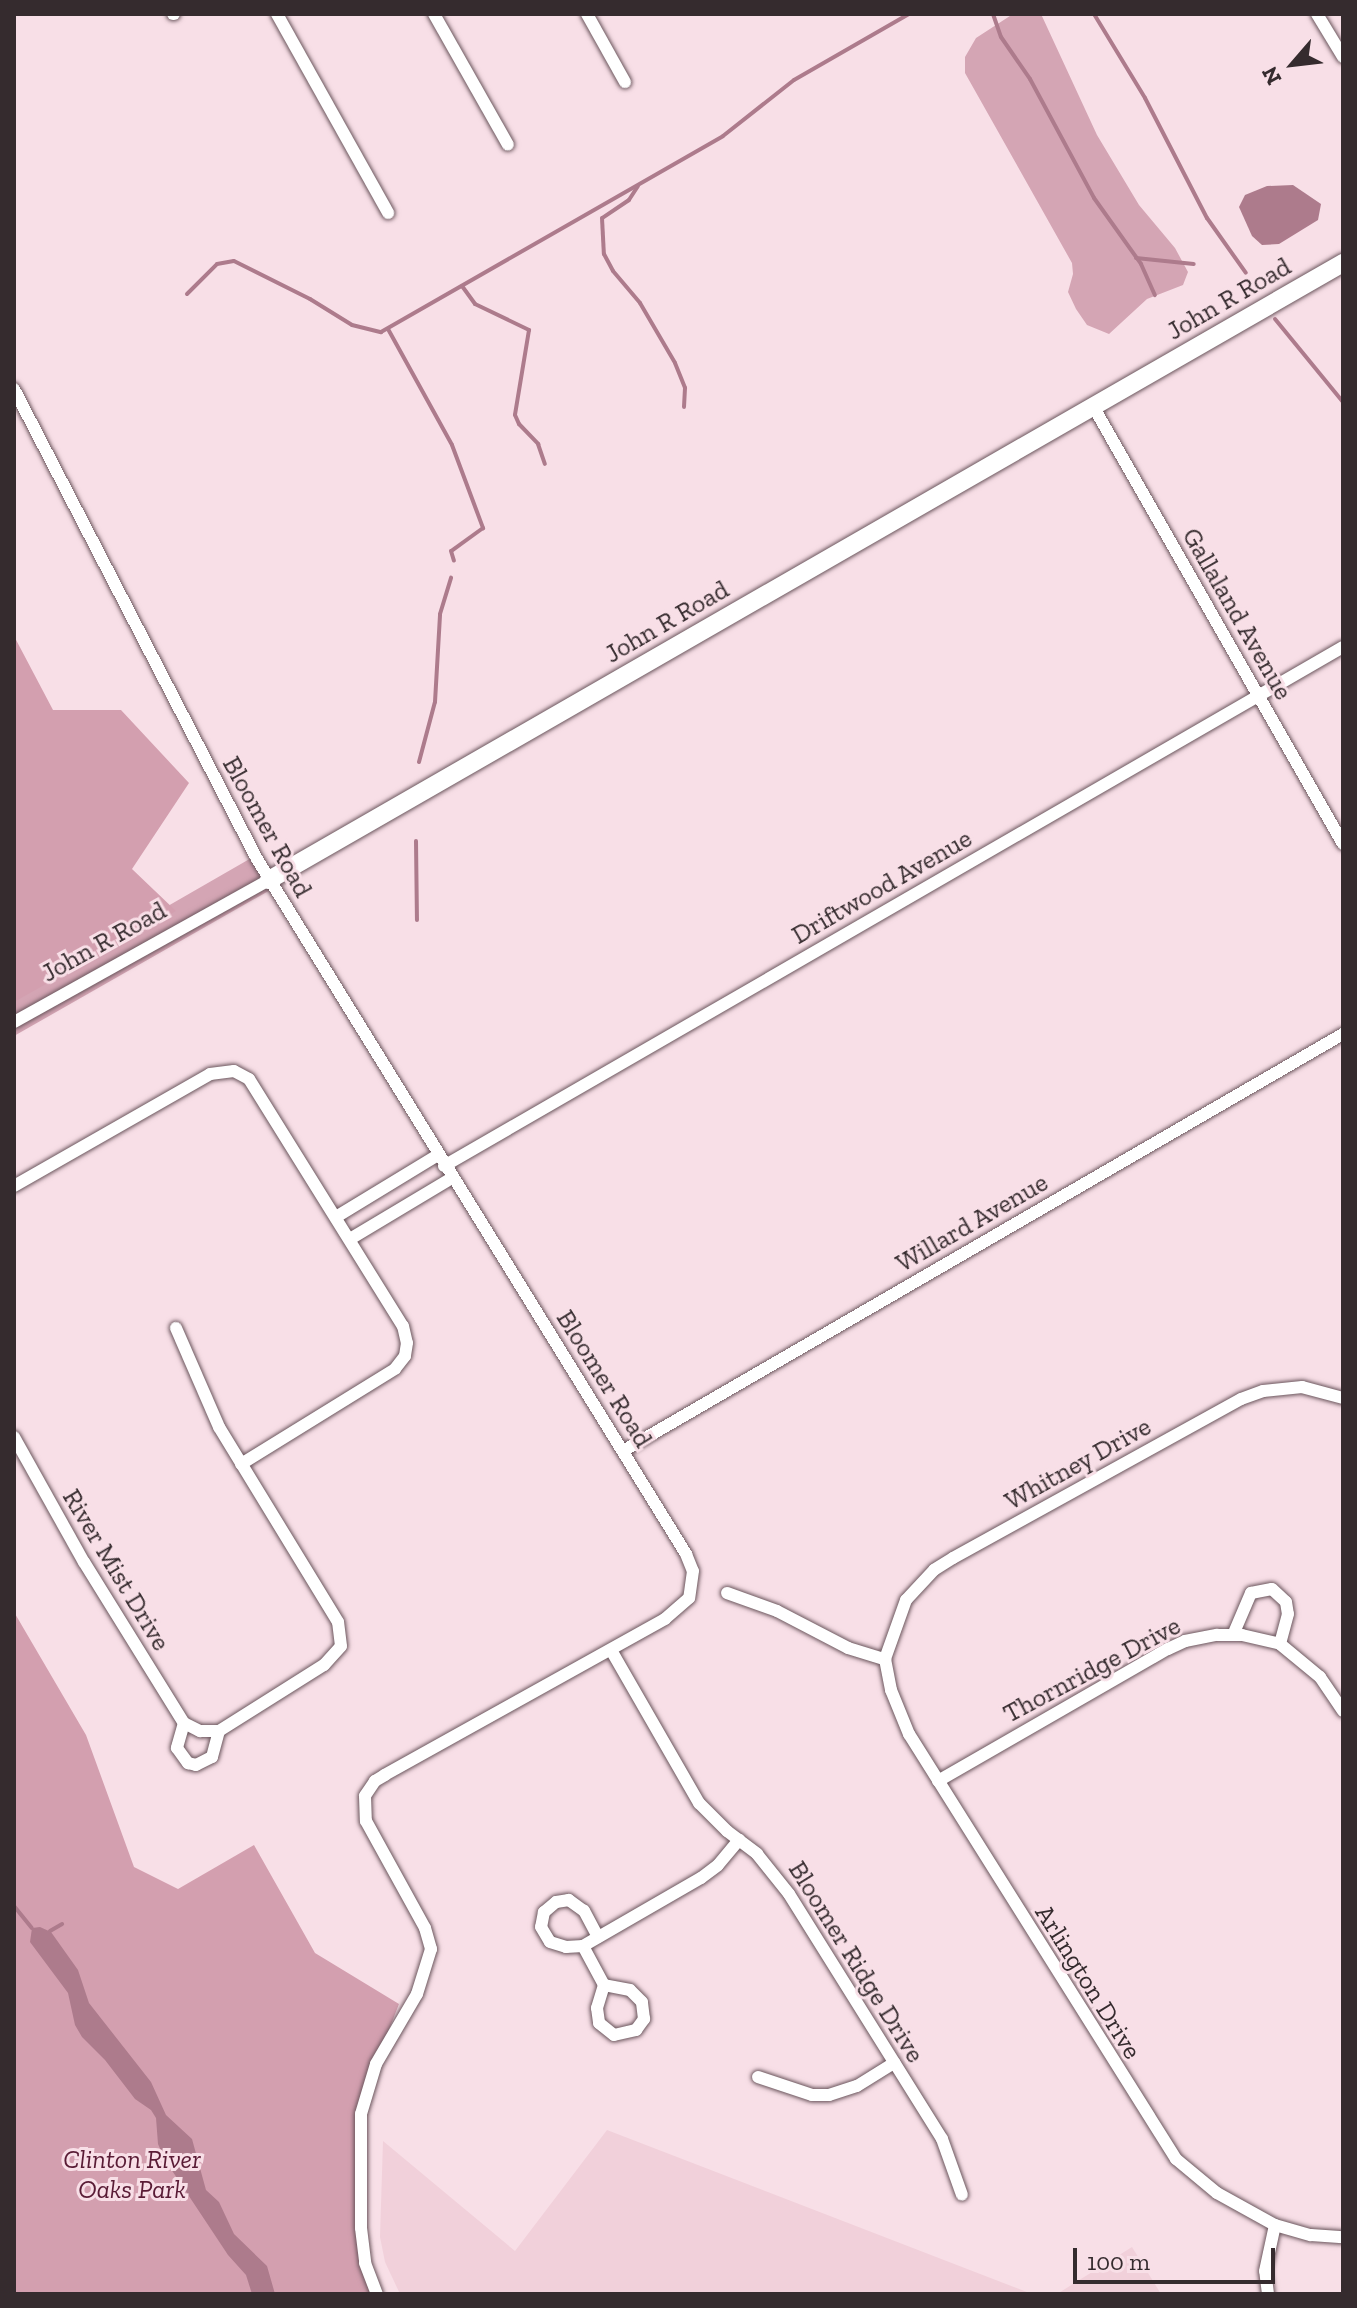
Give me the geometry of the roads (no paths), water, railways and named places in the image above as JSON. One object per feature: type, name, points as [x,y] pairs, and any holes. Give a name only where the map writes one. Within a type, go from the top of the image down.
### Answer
[{"type":"street","points":[[277,14],[388,213]]},
{"type":"street","points":[[434,14],[508,145]]},
{"type":"street","points":[[587,14],[625,82]]},
{"type":"street","points":[[1317,14],[1343,57]]},
{"type":"street","name":"John R Road","points":[[14,1022],[269,880],[1343,263]]},
{"type":"street","name":"Bloomer Road","points":[[14,389],[218,789],[269,880],[686,1554],[693,1580],[683,1607],[385,1775],[375,1781],[365,1796],[366,1821],[425,1928],[431,1949],[417,1994],[376,2064],[361,2114],[361,2228],[365,2263],[377,2294]]},
{"type":"street","name":"Gallaland Avenue","points":[[1093,406],[1343,844]]},
{"type":"street","name":"Driftwood Avenue","points":[[441,1160],[1343,647]]},
{"type":"street","name":"Willard Avenue","points":[[623,1451],[1343,1034]]},
{"type":"street","points":[[14,1186],[210,1074],[234,1071],[249,1079],[258,1090],[403,1326],[407,1343],[405,1356],[395,1369],[241,1464]]},
{"type":"street","points":[[336,1217],[441,1160]]},
{"type":"street","points":[[350,1239],[452,1178]]},
{"type":"street","name":"River Mist Drive","points":[[14,1437],[77,1551],[184,1723],[177,1748],[188,1763],[196,1765],[212,1757],[219,1731],[324,1665],[339,1651],[341,1642],[338,1622],[209,1407],[176,1328]]},
{"type":"street","name":"Whitney Drive","points":[[885,1659],[906,1600],[934,1570],[953,1558],[1241,1399],[1281,1387],[1321,1390],[1343,1398]]},
{"type":"street","points":[[1233,1635],[1251,1593],[1272,1589],[1286,1602],[1288,1614],[1280,1644]]},
{"type":"street","points":[[727,1593],[777,1611],[848,1648],[885,1659]]},
{"type":"street","name":"Thornridge Drive","points":[[938,1781],[1185,1641],[1233,1635],[1280,1644],[1320,1677],[1343,1711]]},
{"type":"street","name":"Bloomer Ridge Drive","points":[[611,1650],[689,1789],[711,1818],[777,1876],[942,2139],[962,2195]]},
{"type":"street","name":"Arlington Drive","points":[[885,1659],[899,1714],[1176,2159],[1217,2193],[1275,2225],[1311,2235],[1343,2237]]},
{"type":"street","points":[[184,1723],[200,1731],[219,1731]]},
{"type":"street","points":[[598,1937],[577,1904],[562,1900],[549,1906],[542,1919],[547,1938],[557,1946],[583,1946],[701,1878],[718,1865],[739,1840]]},
{"type":"street","points":[[583,1946],[604,1985],[597,2008],[603,2029],[614,2035],[636,2030],[644,2019],[642,2002],[630,1990],[604,1985]]},
{"type":"street","points":[[758,2077],[812,2095],[829,2095],[857,2086],[894,2063]]},
{"type":"street","points":[[1268,2294],[1265,2271],[1275,2225]]},
{"type":"waterway","points":[[187,294],[217,264],[234,261],[310,299],[352,325],[381,332],[723,136],[794,80],[909,14]]},
{"type":"waterway","points":[[993,14],[1001,37],[1030,79],[1094,198],[1141,264],[1155,295]]},
{"type":"waterway","points":[[1094,14],[1145,98],[1207,218],[1246,273]]},
{"type":"waterway","points":[[638,186],[629,200],[602,218],[604,254],[613,271],[640,303],[675,363],[685,388],[684,407]]},
{"type":"waterway","points":[[1136,258],[1194,264]]},
{"type":"waterway","points":[[462,286],[475,304],[529,330],[515,415],[519,424],[538,444],[545,464]]},
{"type":"waterway","points":[[1275,319],[1343,402]]},
{"type":"waterway","points":[[388,329],[452,445],[483,528],[451,551],[454,561]]},
{"type":"waterway","points":[[419,762],[435,702],[440,614],[451,578]]},
{"type":"waterway","points":[[416,841],[417,920]]},
{"type":"waterway","points":[[14,1906],[32,1928]]},
{"type":"waterway","points":[[50,1931],[62,1924]]},
{"type":"park label","name":"Clinton River Oaks Park","points":[[132,2175]]}]
